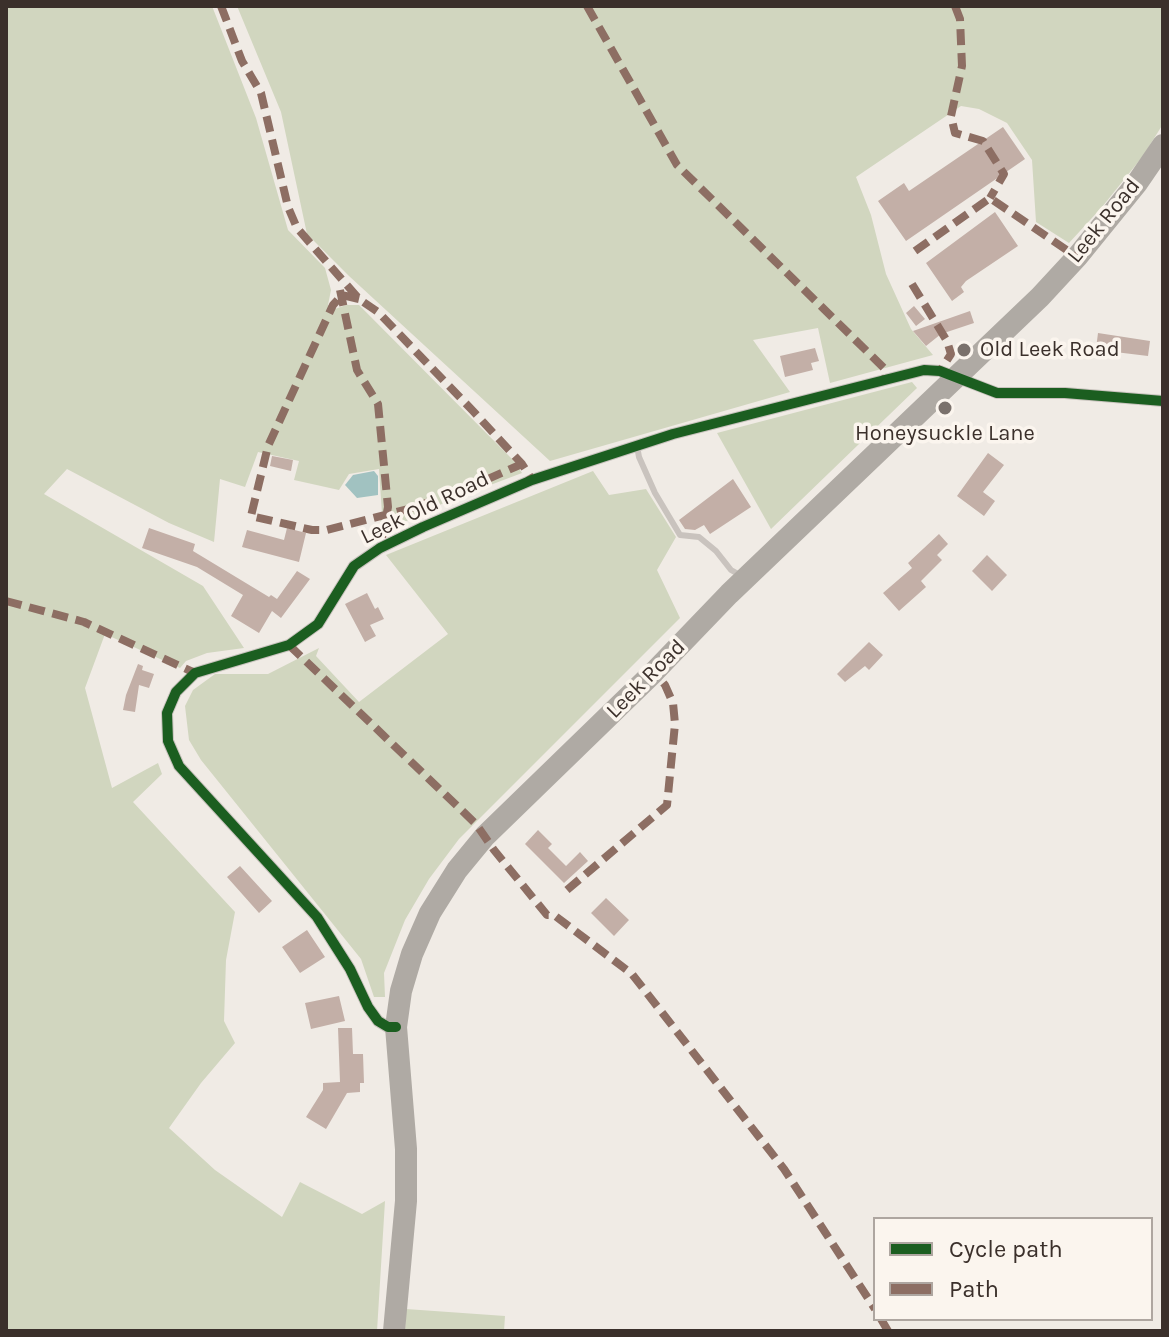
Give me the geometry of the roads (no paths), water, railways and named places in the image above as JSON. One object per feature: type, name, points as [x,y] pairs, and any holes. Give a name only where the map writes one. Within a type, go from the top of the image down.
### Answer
[{"type":"highway","name":"Leek Road","points":[[394,1331],[406,1201],[406,1149],[396,1027],[401,991],[412,954],[430,913],[457,870],[485,836],[1077,257],[1137,183],[1163,145]]},
{"type":"street","name":"Leek Old Road","points":[[396,1027],[388,1027],[378,1021],[317,917],[179,766],[168,741],[167,713],[176,692],[195,673],[289,645],[318,624],[354,566],[380,548],[532,480],[673,434],[924,370],[940,371],[955,378]]},
{"type":"street","points":[[955,378],[997,393],[1065,393],[1163,401]]},
{"type":"lane","points":[[637,446],[655,493],[680,535],[699,537],[716,551],[731,570],[746,578]]},
{"type":"water","points":[[374,471],[378,476],[378,495],[357,498],[345,485],[353,475]]},
{"type":"place","name":"Old Leek Road","points":[[964,350]]},
{"type":"place","name":"Honeysuckle Lane","points":[[945,408]]}]
